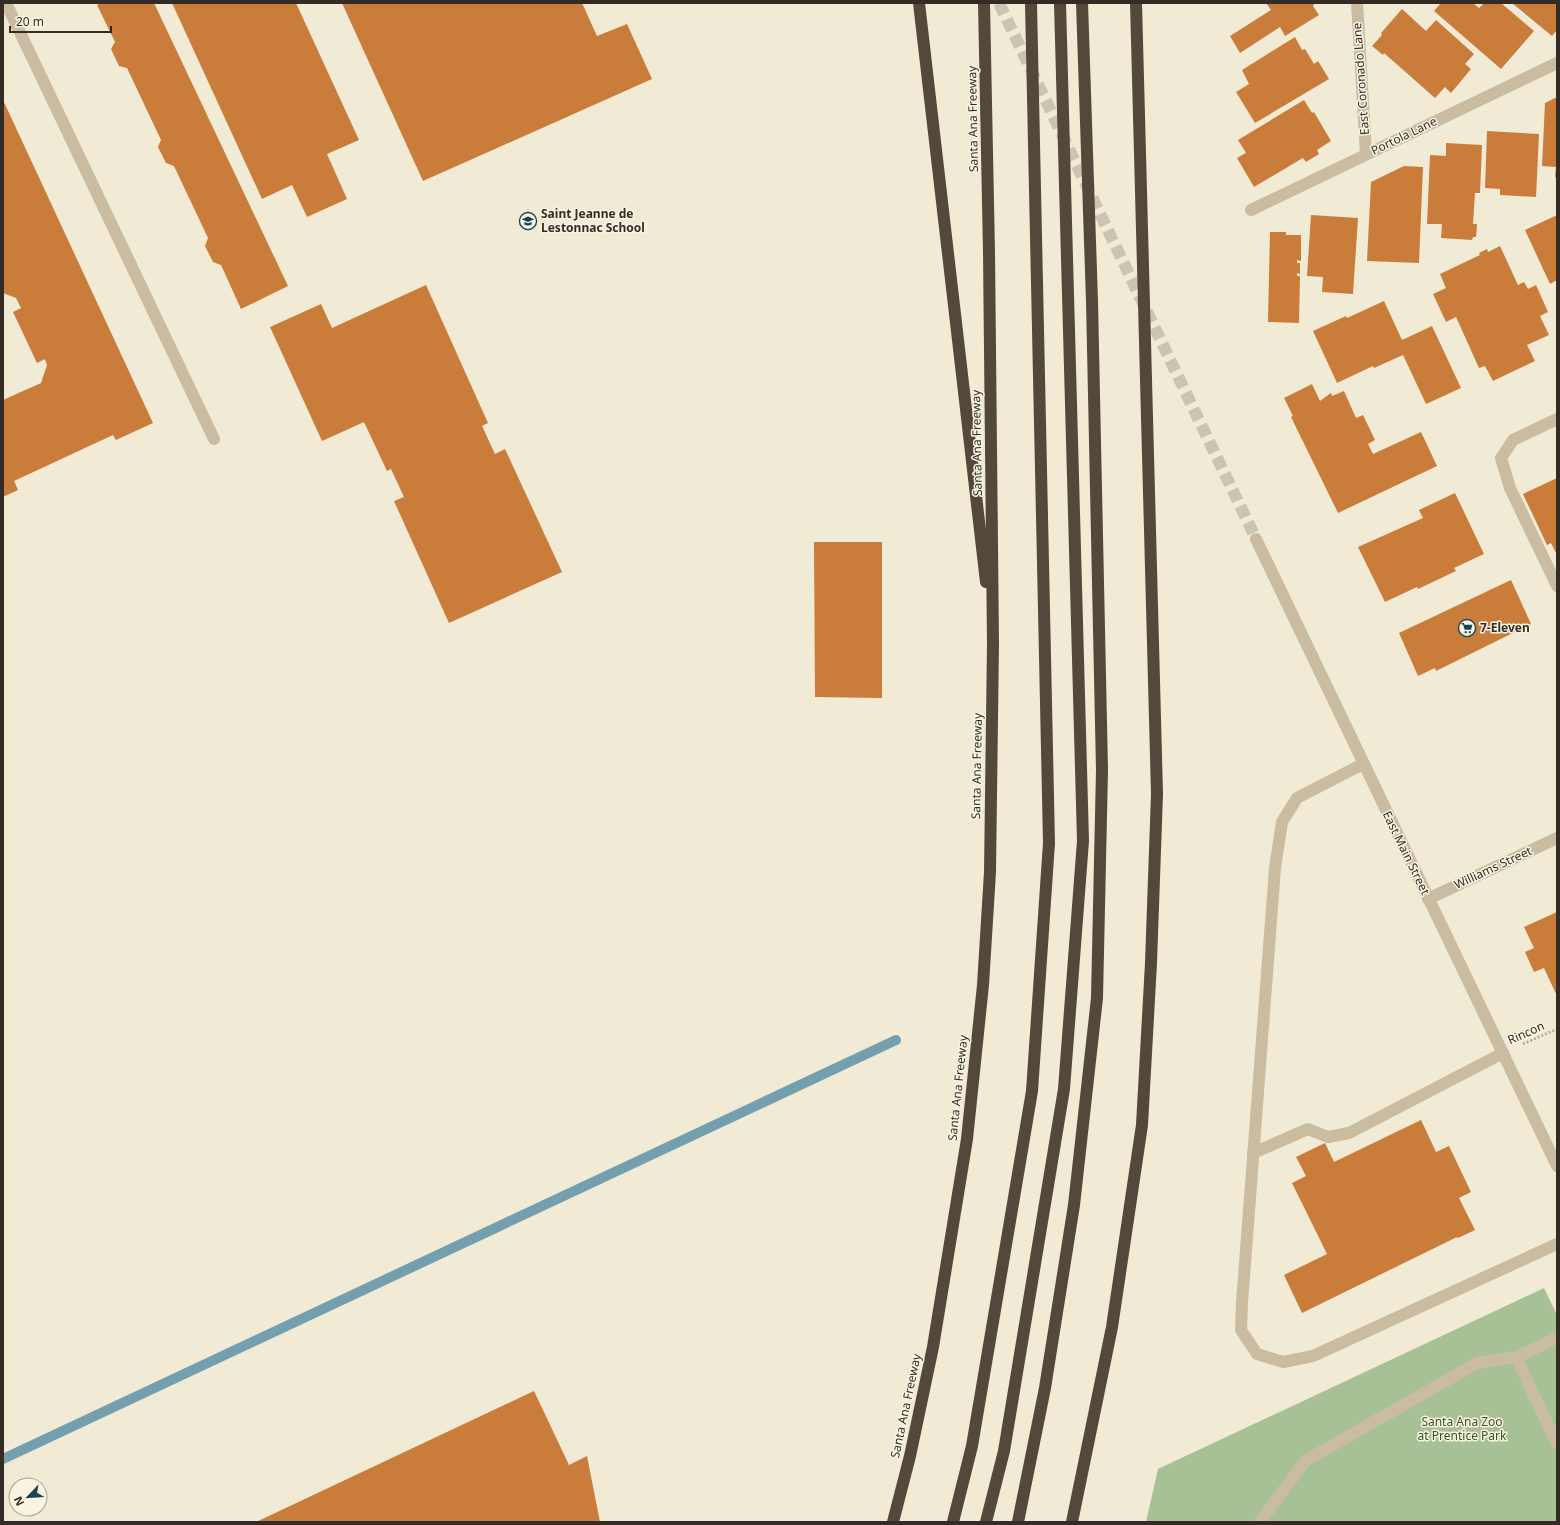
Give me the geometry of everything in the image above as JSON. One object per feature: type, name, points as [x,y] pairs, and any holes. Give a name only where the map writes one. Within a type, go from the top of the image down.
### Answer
[{"type":"highway","points":[[919,3],[993,643]]},
{"type":"highway","name":"Santa Ana Freeway","points":[[893,1522],[910,1456],[934,1347],[967,1139],[983,985],[990,872],[993,643],[990,252],[984,3]]},
{"type":"highway","points":[[954,1522],[972,1446],[1032,1091],[1049,843],[1031,3]]},
{"type":"highway","points":[[986,1522],[1004,1451],[1064,1089],[1083,842],[1060,3]]},
{"type":"highway","points":[[1018,1522],[1045,1388],[1074,1205],[1097,998],[1102,770],[1092,309],[1082,3]]},
{"type":"highway","points":[[1072,1522],[1112,1327],[1142,1124],[1151,963],[1157,794],[1136,3]]},
{"type":"street","points":[[6,3],[214,439]]},
{"type":"street","name":"East Coronado Lane","points":[[1356,3],[1366,154]]},
{"type":"street","name":"Portola Lane","points":[[1251,210],[1557,63]]},
{"type":"street","points":[[1557,419],[1513,440],[1501,458],[1510,488],[1557,586]]},
{"type":"street","name":"East Main Street","points":[[1256,539],[1557,1166]]},
{"type":"street","points":[[1363,764],[1297,798],[1282,822],[1274,868],[1242,1303],[1242,1330],[1257,1354],[1283,1362],[1313,1356],[1557,1244]]},
{"type":"street","name":"Williams Street","points":[[1428,899],[1557,838]]},
{"type":"street","points":[[1253,1153],[1308,1129],[1328,1137],[1348,1133],[1503,1053]]},
{"type":"street","points":[[1260,1522],[1305,1461],[1477,1363],[1516,1357],[1557,1338]]},
{"type":"street","points":[[1516,1357],[1557,1444]]},
{"type":"path","name":"Rincon","points":[[1503,1053],[1557,1029]]},
{"type":"green space","name":"Santa Ana Zoo at Prentice Park","points":[[1544,1288],[1557,1315],[1557,1522],[1146,1522],[1158,1469]]},
{"type":"building","points":[[101,3],[154,3],[288,286],[241,309],[221,265],[213,262],[205,246],[208,238],[174,166],[166,163],[158,147],[161,140],[127,68],[119,66],[111,49],[115,42],[97,5]]},
{"type":"building","points":[[172,3],[296,3],[359,140],[327,154],[347,199],[307,217],[292,185],[262,199]]},
{"type":"building","points":[[342,3],[582,3],[597,36],[627,24],[652,79],[423,181]]},
{"type":"building","points":[[1266,3],[1313,3],[1313,6],[1319,15],[1285,36],[1280,27],[1240,53],[1230,36],[1271,10]]},
{"type":"building","points":[[1441,3],[1473,3],[1479,8],[1484,3],[1501,3],[1534,31],[1501,69],[1434,11]]},
{"type":"building","points":[[1512,3],[1557,3],[1557,30],[1552,36]]},
{"type":"building","points":[[1402,9],[1426,31],[1436,20],[1474,54],[1465,64],[1471,69],[1451,93],[1445,87],[1435,98],[1384,53],[1383,55],[1372,46]]},
{"type":"building","points":[[1295,37],[1302,50],[1305,49],[1314,64],[1318,61],[1329,79],[1255,123],[1236,92],[1249,84],[1242,70]]},
{"type":"building","points":[[1557,97],[1557,178],[1555,177],[1556,167],[1542,166],[1545,103]]},
{"type":"building","points":[[3,100],[153,423],[116,440],[113,435],[14,481],[18,490],[3,497],[3,400],[41,383],[47,365],[45,359],[37,363],[13,312],[21,308],[16,298],[3,293]]},
{"type":"building","points":[[1304,100],[1312,113],[1314,112],[1331,141],[1317,150],[1319,154],[1306,162],[1303,158],[1254,187],[1237,158],[1246,153],[1238,140]]},
{"type":"building","points":[[1487,131],[1539,134],[1536,197],[1500,195],[1500,189],[1485,188]]},
{"type":"building","points":[[1446,143],[1482,145],[1480,193],[1475,193],[1473,224],[1477,224],[1476,237],[1473,237],[1472,240],[1441,238],[1442,224],[1427,224],[1430,155],[1446,156]]},
{"type":"building","points":[[1404,166],[1423,167],[1419,263],[1367,261],[1371,182]]},
{"type":"building","points":[[1311,215],[1358,218],[1353,294],[1322,292],[1323,277],[1307,276]]},
{"type":"building","points":[[1557,215],[1557,280],[1550,284],[1525,230]]},
{"type":"building","points":[[1270,232],[1286,232],[1286,235],[1301,235],[1301,261],[1297,260],[1297,263],[1300,263],[1300,274],[1297,273],[1297,276],[1300,276],[1299,323],[1268,322]]},
{"type":"building","points":[[1500,246],[1518,285],[1524,282],[1528,289],[1536,285],[1548,312],[1540,316],[1549,335],[1527,345],[1535,361],[1493,381],[1485,366],[1479,368],[1456,317],[1446,322],[1433,294],[1446,288],[1440,274],[1480,255],[1479,253],[1487,249],[1488,252]]},
{"type":"building","points":[[426,285],[488,423],[482,426],[495,454],[505,449],[562,572],[449,623],[394,501],[404,497],[391,469],[387,471],[364,422],[322,441],[270,327],[321,304],[332,328]]},
{"type":"building","points":[[1384,301],[1402,340],[1432,326],[1461,388],[1426,404],[1403,355],[1374,368],[1373,366],[1337,383],[1313,331],[1346,316],[1347,318]]},
{"type":"building","points":[[1312,384],[1320,401],[1331,393],[1332,396],[1344,391],[1356,418],[1363,415],[1375,440],[1368,444],[1373,454],[1421,432],[1437,466],[1338,513],[1291,417],[1293,416],[1284,398]]},
{"type":"building","points":[[1557,478],[1556,553],[1551,543],[1547,545],[1523,494]]},
{"type":"building","points":[[1455,493],[1484,554],[1454,568],[1456,571],[1418,589],[1417,587],[1385,602],[1358,547],[1423,518],[1419,510]]},
{"type":"building","points":[[814,542],[882,542],[882,698],[815,697]]},
{"type":"building","name":"7-Eleven","points":[[1511,580],[1531,624],[1436,671],[1435,668],[1418,676],[1399,633]]},
{"type":"building","points":[[1557,912],[1557,996],[1544,968],[1534,972],[1525,952],[1534,948],[1524,927]]},
{"type":"building","points":[[1421,1120],[1436,1152],[1449,1146],[1471,1192],[1459,1198],[1475,1230],[1458,1238],[1457,1237],[1302,1313],[1284,1275],[1327,1254],[1292,1183],[1306,1176],[1296,1157],[1325,1143],[1334,1162]]},
{"type":"building","points":[[534,1391],[569,1465],[587,1456],[600,1522],[256,1522]]},
{"type":"waterway","points":[[3,1459],[896,1040]]},
{"type":"tunnel","points":[[999,3],[1256,539]]},
{"type":"place","name":"Saint Jeanne de Lestonnac School","points":[[528,221]]},
{"type":"place","name":"7-Eleven","points":[[1467,628]]}]
